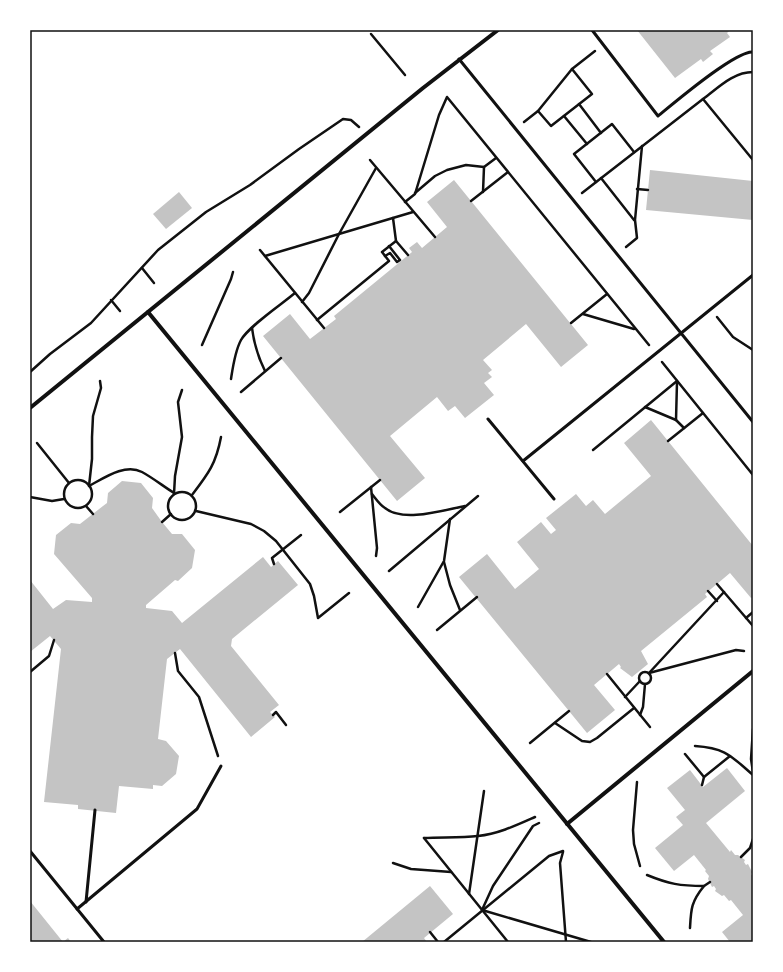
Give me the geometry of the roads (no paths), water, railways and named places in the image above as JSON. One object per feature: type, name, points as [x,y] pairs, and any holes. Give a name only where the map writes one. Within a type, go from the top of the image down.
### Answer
[{"type":"street","points":[[30,408],[367,134],[498,30]]},
{"type":"street","points":[[148,312],[664,942]]},
{"type":"street","points":[[567,824],[753,671]]},
{"type":"lane","points":[[592,30],[658,116],[732,59],[749,51],[753,52]]},
{"type":"lane","points":[[460,59],[753,422]]},
{"type":"lane","points":[[523,461],[753,275]]},
{"type":"lane","points":[[488,419],[554,499]]},
{"type":"lane","points":[[77,909],[197,809],[221,766]]},
{"type":"lane","points":[[86,902],[95,810]]},
{"type":"lane","points":[[30,851],[104,942]]}]
